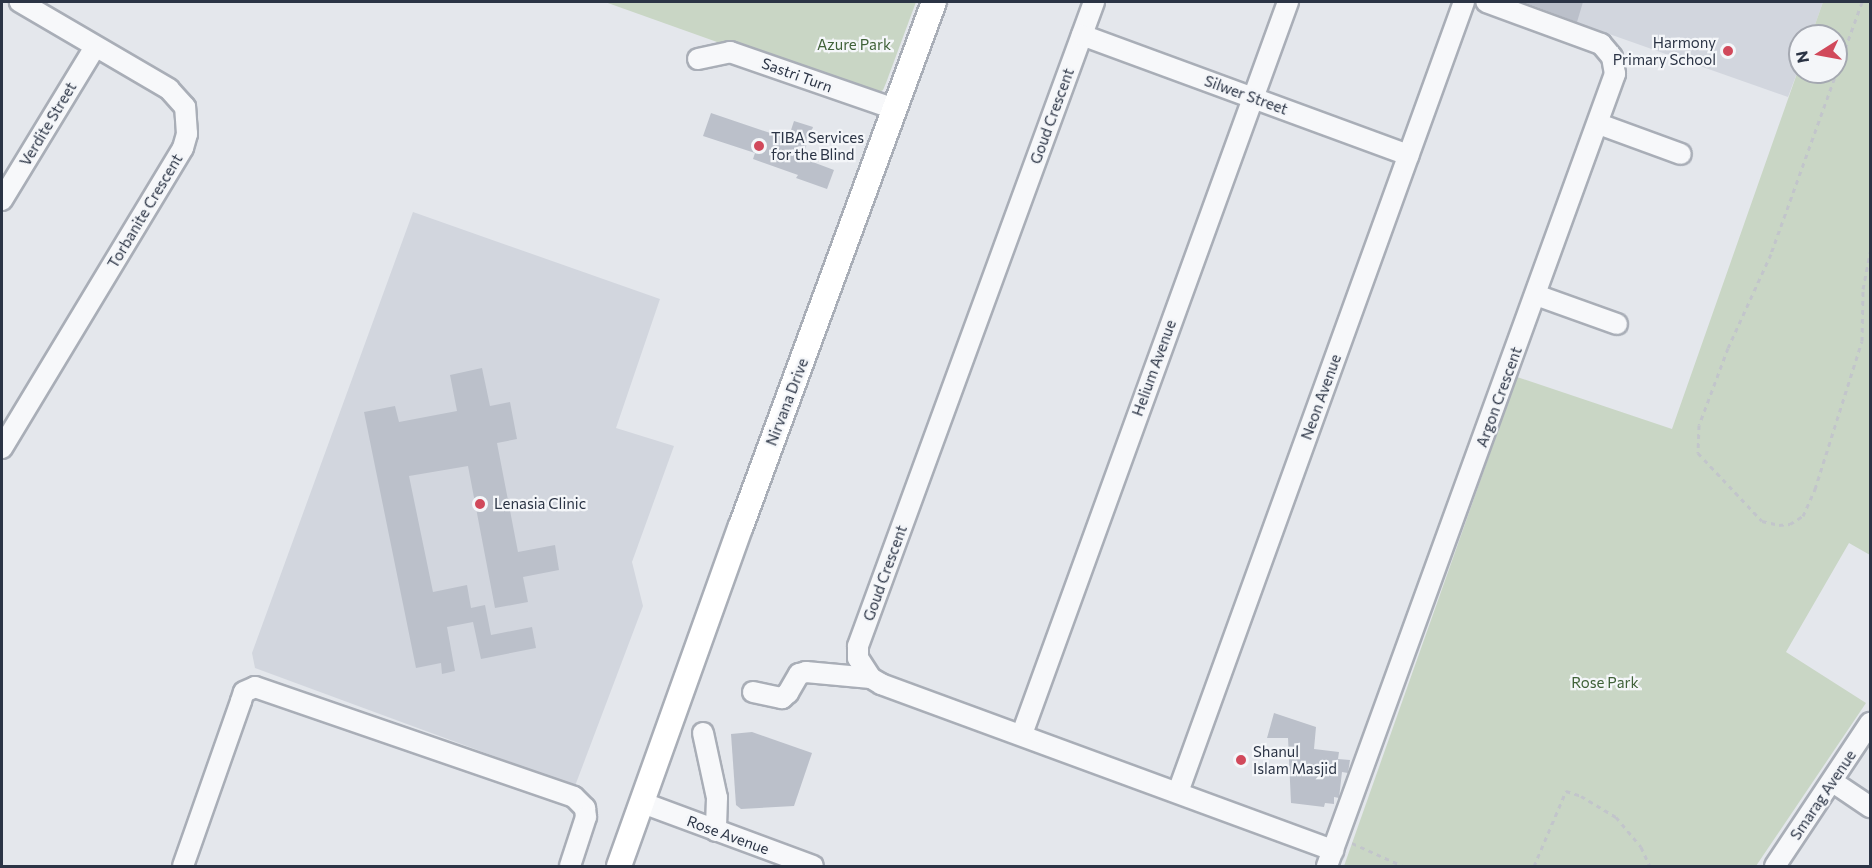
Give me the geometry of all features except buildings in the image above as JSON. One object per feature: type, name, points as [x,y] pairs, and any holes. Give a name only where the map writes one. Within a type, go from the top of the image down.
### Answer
[{"type":"main road","name":"Nirvana Drive","points":[[619,867],[741,526],[934,2]]},
{"type":"street","name":"Torbanite Crescent","points":[[2,448],[183,148],[187,134],[186,113],[178,97],[20,2]]},
{"type":"street","name":"Goud Crescent","points":[[871,678],[858,658],[858,646],[1094,2]]},
{"type":"street","name":"Helium Avenue","points":[[1022,734],[1288,2]]},
{"type":"street","name":"Neon Avenue","points":[[1178,792],[1464,2]]},
{"type":"street","name":"Argon Crescent","points":[[1330,858],[1599,124],[1615,74],[1615,64],[1601,44],[1486,2]]},
{"type":"street","name":"Silwer Street","points":[[1082,35],[1409,155]]},
{"type":"street","name":"Verdite Street","points":[[2,200],[95,47]]},
{"type":"street","name":"Sastri Turn","points":[[698,59],[730,52],[895,109]]},
{"type":"street","points":[[1599,124],[1681,154]]},
{"type":"street","points":[[1536,295],[1617,324]]},
{"type":"street","points":[[753,692],[782,698],[788,693],[799,674],[806,672],[871,678],[1178,792],[1330,858]]},
{"type":"street","points":[[183,867],[244,692],[255,687],[574,797],[585,808],[586,817],[570,867]]},
{"type":"street","name":"Smarag Avenue","points":[[1775,867],[1870,723]]},
{"type":"street","points":[[703,733],[717,798],[716,831]]},
{"type":"street","points":[[1833,782],[1870,807]]},
{"type":"street","name":"Rose Avenue","points":[[643,803],[813,867]]},
{"type":"path","points":[[1862,2],[1771,254],[1728,348],[1699,425],[1698,453],[1762,520],[1779,525],[1790,524],[1803,516],[1815,489],[1862,341],[1863,289],[1870,252]]},
{"type":"path","points":[[1534,867],[1566,791],[1596,804],[1616,817],[1641,847],[1650,867]]},
{"type":"path","points":[[1352,843],[1402,867]]},
{"type":"path","points":[[1383,867],[1386,859]]},
{"type":"shaded area","name":"Harmony Primary School","points":[[1518,2],[1823,2],[1815,24],[1788,24],[1788,84],[1793,84],[1788,97]]},
{"type":"shaded area","name":"Lenasia Clinic","points":[[413,212],[660,299],[616,428],[674,446],[632,562],[643,606],[575,786],[255,668],[252,653]]},
{"type":"green space","name":"Azure Park","points":[[605,2],[916,2],[883,90],[875,95],[866,95]]},
{"type":"green space","name":"Rose Park","points":[[1823,2],[1870,2],[1870,555],[1849,543],[1786,652],[1866,703],[1756,866],[1344,866],[1517,377],[1672,429],[1793,84],[1848,84],[1848,24],[1815,24]]},
{"type":"place","name":"Harmony Primary School","points":[[1728,51]]},
{"type":"place","name":"TIBA Services for the Blind","points":[[759,146]]},
{"type":"place","name":"Lenasia Clinic","points":[[480,504]]},
{"type":"place","name":"Shanul Islam Masjid","points":[[1241,760]]}]
